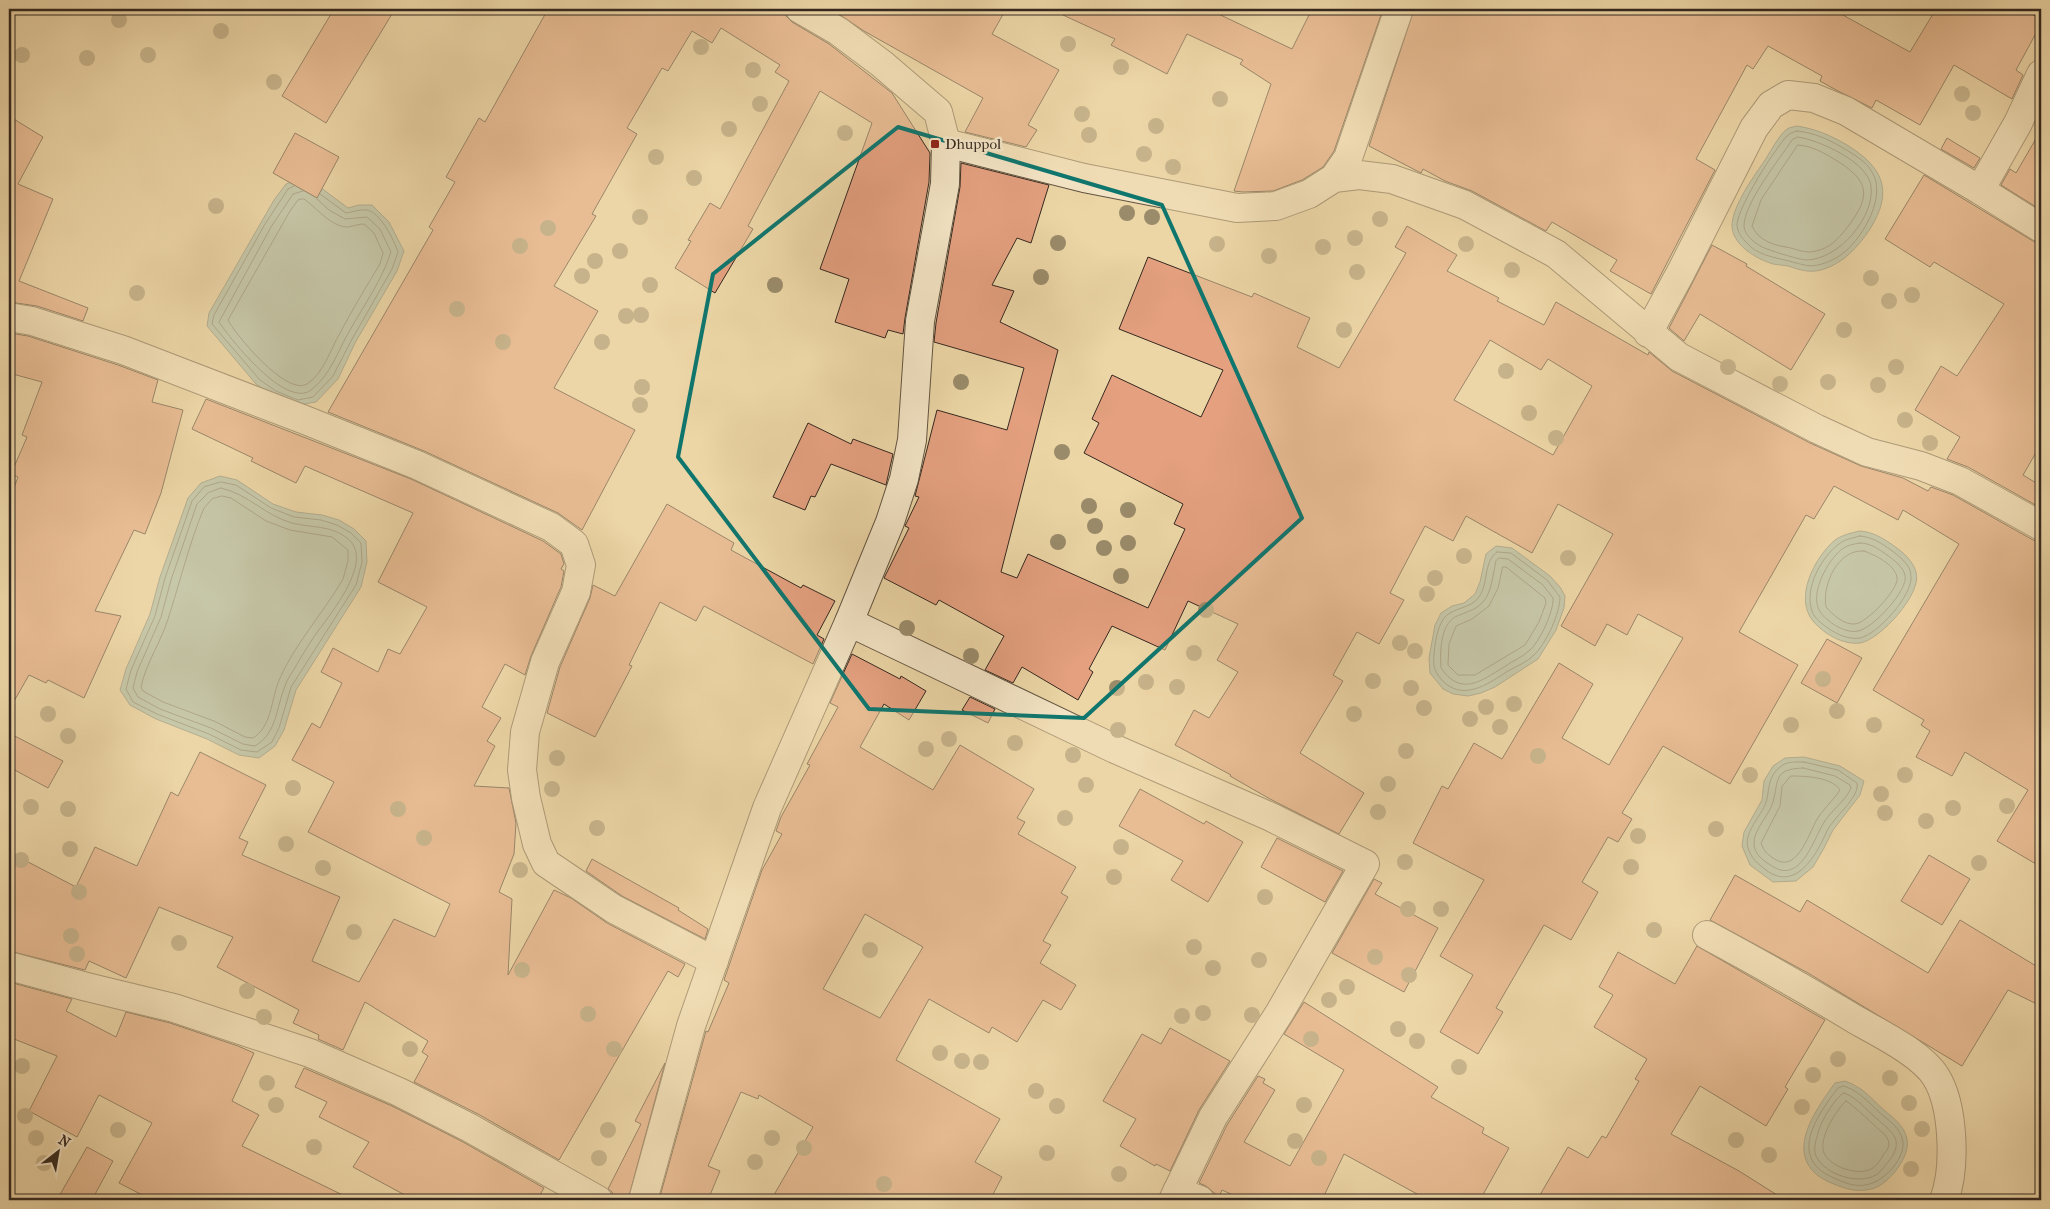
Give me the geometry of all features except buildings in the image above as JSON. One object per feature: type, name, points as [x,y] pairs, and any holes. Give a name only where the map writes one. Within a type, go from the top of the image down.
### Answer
[{"type":"street","points":[[642,1200],[691,1026],[767,808],[849,622],[890,522],[904,479],[912,440],[920,321],[945,184],[946,143],[938,112],[882,64],[838,32],[800,9]]},
{"type":"street","points":[[946,143],[1084,178],[1237,208],[1276,206],[1309,194],[1334,178],[1348,158],[1399,9]]},
{"type":"street","points":[[1980,190],[2018,122],[2041,74]]},
{"type":"street","points":[[1648,333],[1754,128],[1771,106],[1788,95],[1814,98],[1846,111],[2041,228]]},
{"type":"street","points":[[1334,178],[1359,175],[1392,179],[1465,205],[1556,254],[1648,333],[1679,357],[1818,430],[1867,452],[1921,466],[1960,481],[2041,526]]},
{"type":"street","points":[[9,316],[123,350],[297,416],[417,466],[551,527],[574,544],[581,565],[576,592],[545,662],[526,732],[522,770],[526,798],[537,844],[546,863],[577,885],[614,909],[714,961]]},
{"type":"street","points":[[849,622],[1115,749],[1271,817],[1365,864],[1280,1012],[1213,1117],[1183,1197]]},
{"type":"street","points":[[1707,934],[1914,1054],[1936,1077],[1946,1102],[1950,1132],[1951,1163],[1944,1200]]},
{"type":"street","points":[[9,966],[87,988],[174,1008],[310,1053],[399,1092],[470,1128],[598,1200]]},
{"type":"highlighted area","points":[[898,127],[1162,205],[1302,518],[1084,718],[869,709],[678,457],[713,274]]},
{"type":"water","points":[[1797,126],[1829,135],[1859,153],[1876,171],[1881,181],[1883,192],[1882,203],[1877,215],[1870,229],[1860,242],[1836,264],[1817,271],[1805,271],[1760,259],[1740,245],[1733,232],[1733,216],[1749,184],[1784,131]]},
{"type":"water","points":[[296,180],[320,187],[348,208],[359,205],[372,205],[389,222],[404,251],[397,271],[355,343],[338,379],[316,402],[298,405],[274,396],[256,384],[207,326],[209,313],[274,200],[286,184]]},
{"type":"water","points":[[220,476],[237,480],[273,504],[296,512],[322,515],[339,520],[354,529],[366,541],[367,562],[361,587],[296,690],[284,730],[275,746],[259,758],[239,755],[207,739],[156,719],[130,705],[120,690],[126,669],[150,614],[160,577],[188,498],[201,483]]},
{"type":"water","points":[[1860,531],[1878,536],[1904,554],[1915,568],[1916,581],[1907,603],[1888,625],[1868,640],[1854,643],[1834,638],[1823,630],[1813,621],[1805,601],[1809,579],[1814,567],[1827,548],[1835,540],[1850,533]]},
{"type":"water","points":[[1496,546],[1512,548],[1550,576],[1565,596],[1564,608],[1556,630],[1538,659],[1495,687],[1481,693],[1468,696],[1453,694],[1443,689],[1430,673],[1429,658],[1435,625],[1441,613],[1452,606],[1464,603],[1475,594],[1480,582],[1486,554]]},
{"type":"water","points":[[1804,757],[1840,766],[1864,781],[1860,795],[1833,830],[1813,867],[1796,881],[1773,882],[1750,865],[1742,846],[1744,832],[1762,800],[1764,781],[1773,766],[1785,758]]},
{"type":"water","points":[[1845,1081],[1859,1088],[1898,1122],[1906,1136],[1907,1150],[1900,1165],[1878,1187],[1851,1190],[1842,1187],[1829,1182],[1814,1172],[1806,1161],[1804,1148],[1811,1121],[1818,1107],[1835,1083]]},
{"type":"place","name":"Dhuppol","points":[[935,144]]}]
